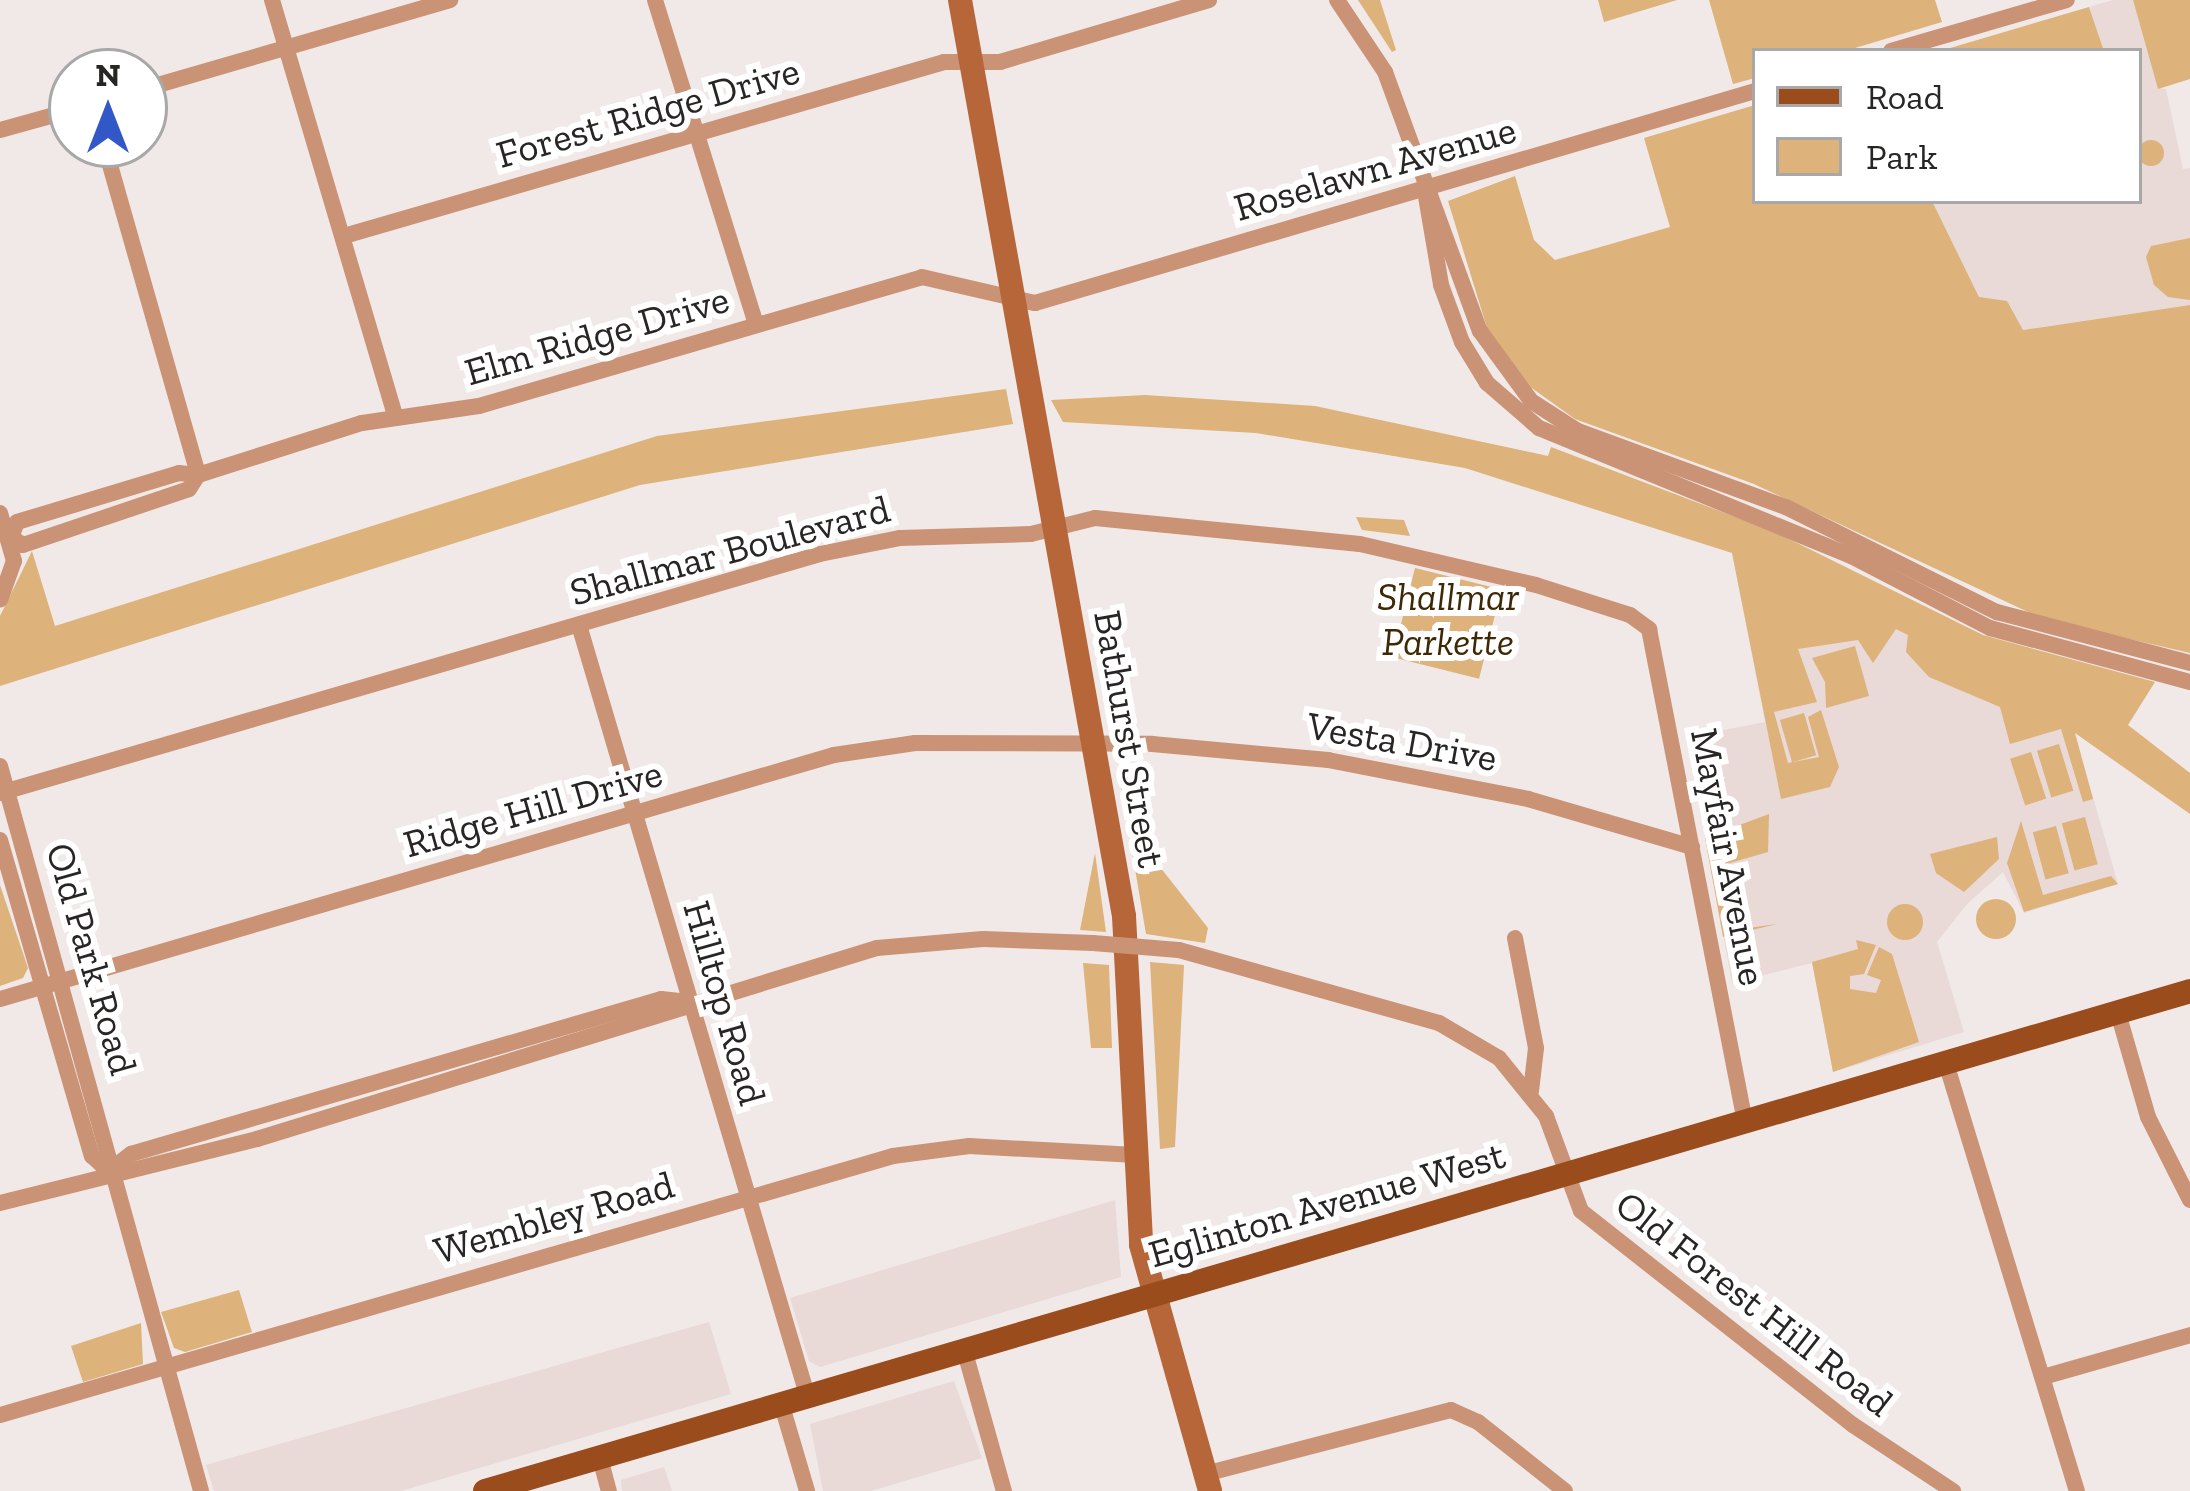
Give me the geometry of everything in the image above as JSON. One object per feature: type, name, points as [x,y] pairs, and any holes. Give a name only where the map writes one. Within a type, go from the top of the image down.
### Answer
[{"type":"main road","name":"Bathurst Street","points":[[960,0],[1130,965],[1136,1155],[1153,1293],[1207,1482]]},
{"type":"main road","name":"Eglinton Avenue West","points":[[485,1491],[2190,991]]},
{"type":"street","points":[[272,0],[396,418]]},
{"type":"street","points":[[168,82],[450,0]]},
{"type":"street","points":[[655,0],[756,325]]},
{"type":"street","name":"Forest Ridge Drive","points":[[344,236],[944,62],[972,64],[1209,0]]},
{"type":"street","points":[[1337,0],[1385,72],[1480,331],[1531,401],[1578,431],[1997,611],[2190,663]]},
{"type":"street","points":[[1901,48],[2026,6],[2067,0]]},
{"type":"street","name":"Roselawn Avenue","points":[[1013,302],[1035,303],[1752,92]]},
{"type":"street","points":[[0,130],[48,117]]},
{"type":"street","points":[[111,168],[199,475]]},
{"type":"street","name":"Elm Ridge Drive","points":[[10,537],[17,522],[80,513],[179,473],[199,475],[396,418],[479,406],[922,277],[1013,302]]},
{"type":"street","points":[[0,503],[10,537],[12,578],[0,600]]},
{"type":"street","points":[[1782,515],[1990,628],[2190,682]]},
{"type":"street","name":"Shallmar Boulevard","points":[[4,792],[862,545],[1054,527],[1095,518],[1175,520],[1360,544],[1504,575],[1630,615]]},
{"type":"street","name":"Mayfair Avenue","points":[[1630,615],[1654,640],[1745,1122]]},
{"type":"street","name":"Hilltop Road","points":[[580,625],[808,1398]]},
{"type":"street","name":"Ridge Hill Drive","points":[[0,999],[878,748],[1094,743]]},
{"type":"street","name":"Vesta Drive","points":[[1094,743],[1220,748],[1397,770],[1692,848]]},
{"type":"street","name":"Old Park Road","points":[[0,766],[113,1151],[109,1171],[201,1491]]},
{"type":"street","name":"Old Park Road","points":[[0,841],[92,1156],[109,1171]]},
{"type":"street","points":[[1515,938],[1536,1048],[1531,1090]]},
{"type":"street","name":"Old Forest Hill Road","points":[[109,1171],[131,1154],[278,1112],[665,1019],[689,1002],[877,948],[983,939],[1179,950],[1439,1023],[1499,1058],[1531,1090],[1580,1211],[1853,1425],[1954,1491]]},
{"type":"street","points":[[2118,1013],[2148,1117],[2190,1200]]},
{"type":"street","name":"Old Forest Hill Road","points":[[0,1203],[109,1171],[140,1173],[283,1131],[513,1053]]},
{"type":"street","points":[[1946,1063],[2077,1491]]},
{"type":"street","points":[[278,1112],[283,1131]]},
{"type":"street","name":"Wembley Road","points":[[0,1415],[893,1156],[969,1146],[1136,1155]]},
{"type":"street","points":[[2043,1377],[2190,1336]]},
{"type":"street","points":[[964,1349],[1004,1491]]},
{"type":"street","points":[[782,1406],[807,1491]]},
{"type":"street","points":[[1207,1482],[1450,1410],[1478,1422],[1565,1491]]},
{"type":"street","points":[[600,1459],[610,1491]]},
{"type":"shaded area","points":[[2133,0],[2158,88],[2166,89],[2183,169],[2190,168],[2190,305],[2022,330],[1979,297],[1933,204],[2142,204],[2142,48],[2103,48],[2089,7]]},
{"type":"shaded area","points":[[1732,553],[1913,636],[2074,731],[2118,884],[2024,913],[2003,872],[1968,903],[1937,942],[1964,1032],[1833,1072],[1812,963],[1732,983],[1687,737],[1765,722]]},
{"type":"shaded area","points":[[1115,1200],[1121,1277],[820,1367],[809,1361],[790,1298]]},
{"type":"shaded area","points":[[709,1322],[731,1394],[401,1491],[214,1491],[206,1465]]},
{"type":"shaded area","points":[[954,1381],[982,1458],[871,1491],[823,1491],[810,1424]]},
{"type":"shaded area","points":[[664,1467],[672,1491],[622,1491],[621,1480]]},
{"type":"green space","points":[[1358,0],[1380,0],[1396,50],[1392,52]]},
{"type":"green space","points":[[1598,0],[1677,0],[1604,22]]},
{"type":"green space","points":[[1709,0],[1935,0],[1942,22],[1855,48],[1752,48],[1752,79],[1733,84]]},
{"type":"green space","points":[[2133,0],[2190,0],[2190,79],[2158,89]]},
{"type":"green space","points":[[2089,7],[2103,48],[1950,48]]},
{"type":"green space","points":[[1752,106],[1752,204],[1933,204],[1979,297],[2007,301],[2023,330],[2190,305],[2190,653],[2043,619],[1754,484],[1575,419],[1529,386],[1488,331],[1448,201],[1515,176],[1534,240],[1555,260],[1670,227],[1644,138]]},
{"type":"green space","points":[[2146,141],[2156,141],[2163,148],[2163,158],[2156,165],[2142,162]]},
{"type":"green space","points":[[2190,238],[2190,300],[2168,297],[2154,285],[2146,257],[2151,246]]},
{"type":"green space","points":[[1006,389],[1013,424],[640,485],[0,686],[0,616],[32,551],[55,626],[657,436]]},
{"type":"green space","points":[[1145,395],[1315,406],[1548,456],[1551,447],[1775,532],[1983,635],[2155,682],[2128,725],[2190,773],[2190,814],[2075,733],[2093,799],[2083,802],[2061,729],[2010,744],[2000,707],[1929,677],[1906,652],[1908,635],[1896,629],[1873,663],[1858,640],[1798,649],[1817,702],[1774,712],[1788,763],[1819,757],[1808,717],[1821,710],[1839,767],[1830,787],[1781,799],[1732,553],[1465,468],[1256,433],[1063,422],[1051,400]]},
{"type":"green space","points":[[1356,517],[1404,520],[1410,536],[1362,530]]},
{"type":"green space","name":"Shallmar Parkette","points":[[1415,568],[1501,590],[1479,679],[1393,657]]},
{"type":"green space","points":[[1855,646],[1869,696],[1826,708],[1825,682],[1812,658]]},
{"type":"green space","points":[[1804,713],[1816,755],[1792,762],[1780,720]]},
{"type":"green space","points":[[2059,744],[2073,791],[2051,798],[2037,751]]},
{"type":"green space","points":[[2031,752],[2046,799],[2025,805],[2010,759]]},
{"type":"green space","points":[[1126,765],[1149,853],[1208,928],[1205,943],[1146,934],[1118,768]]},
{"type":"green space","points":[[1769,814],[1768,852],[1716,867],[1734,930],[1777,924],[1723,937],[1705,838]]},
{"type":"green space","points":[[2085,817],[2098,864],[2074,871],[2062,823]]},
{"type":"green space","points":[[2021,821],[2043,895],[2111,876],[2118,884],[2024,912],[2007,863]]},
{"type":"green space","points":[[2056,826],[2069,873],[2045,880],[2033,832]]},
{"type":"green space","points":[[1997,837],[1999,859],[1964,892],[1936,873],[1930,854]]},
{"type":"green space","points":[[1095,853],[1106,932],[1080,930]]},
{"type":"green space","points":[[0,885],[28,968],[23,978],[0,986]]},
{"type":"green space","points":[[1996,899],[2010,905],[2016,919],[2010,933],[1996,939],[1982,933],[1976,919],[1982,905]]},
{"type":"green space","points":[[1905,904],[1918,909],[1923,922],[1918,935],[1905,940],[1892,935],[1887,922],[1892,909]]},
{"type":"green space","points":[[1856,940],[1876,945],[1864,974],[1850,976],[1850,989],[1876,993],[1881,980],[1867,975],[1879,947],[1892,954],[1919,1042],[1833,1072],[1812,962],[1858,949]]},
{"type":"green space","points":[[1150,962],[1184,965],[1175,1147],[1160,1149]]},
{"type":"green space","points":[[1083,963],[1109,965],[1112,1048],[1091,1048]]},
{"type":"green space","points":[[239,1290],[252,1332],[185,1352],[174,1348],[161,1312]]},
{"type":"green space","points":[[141,1323],[143,1364],[83,1382],[71,1346]]}]
